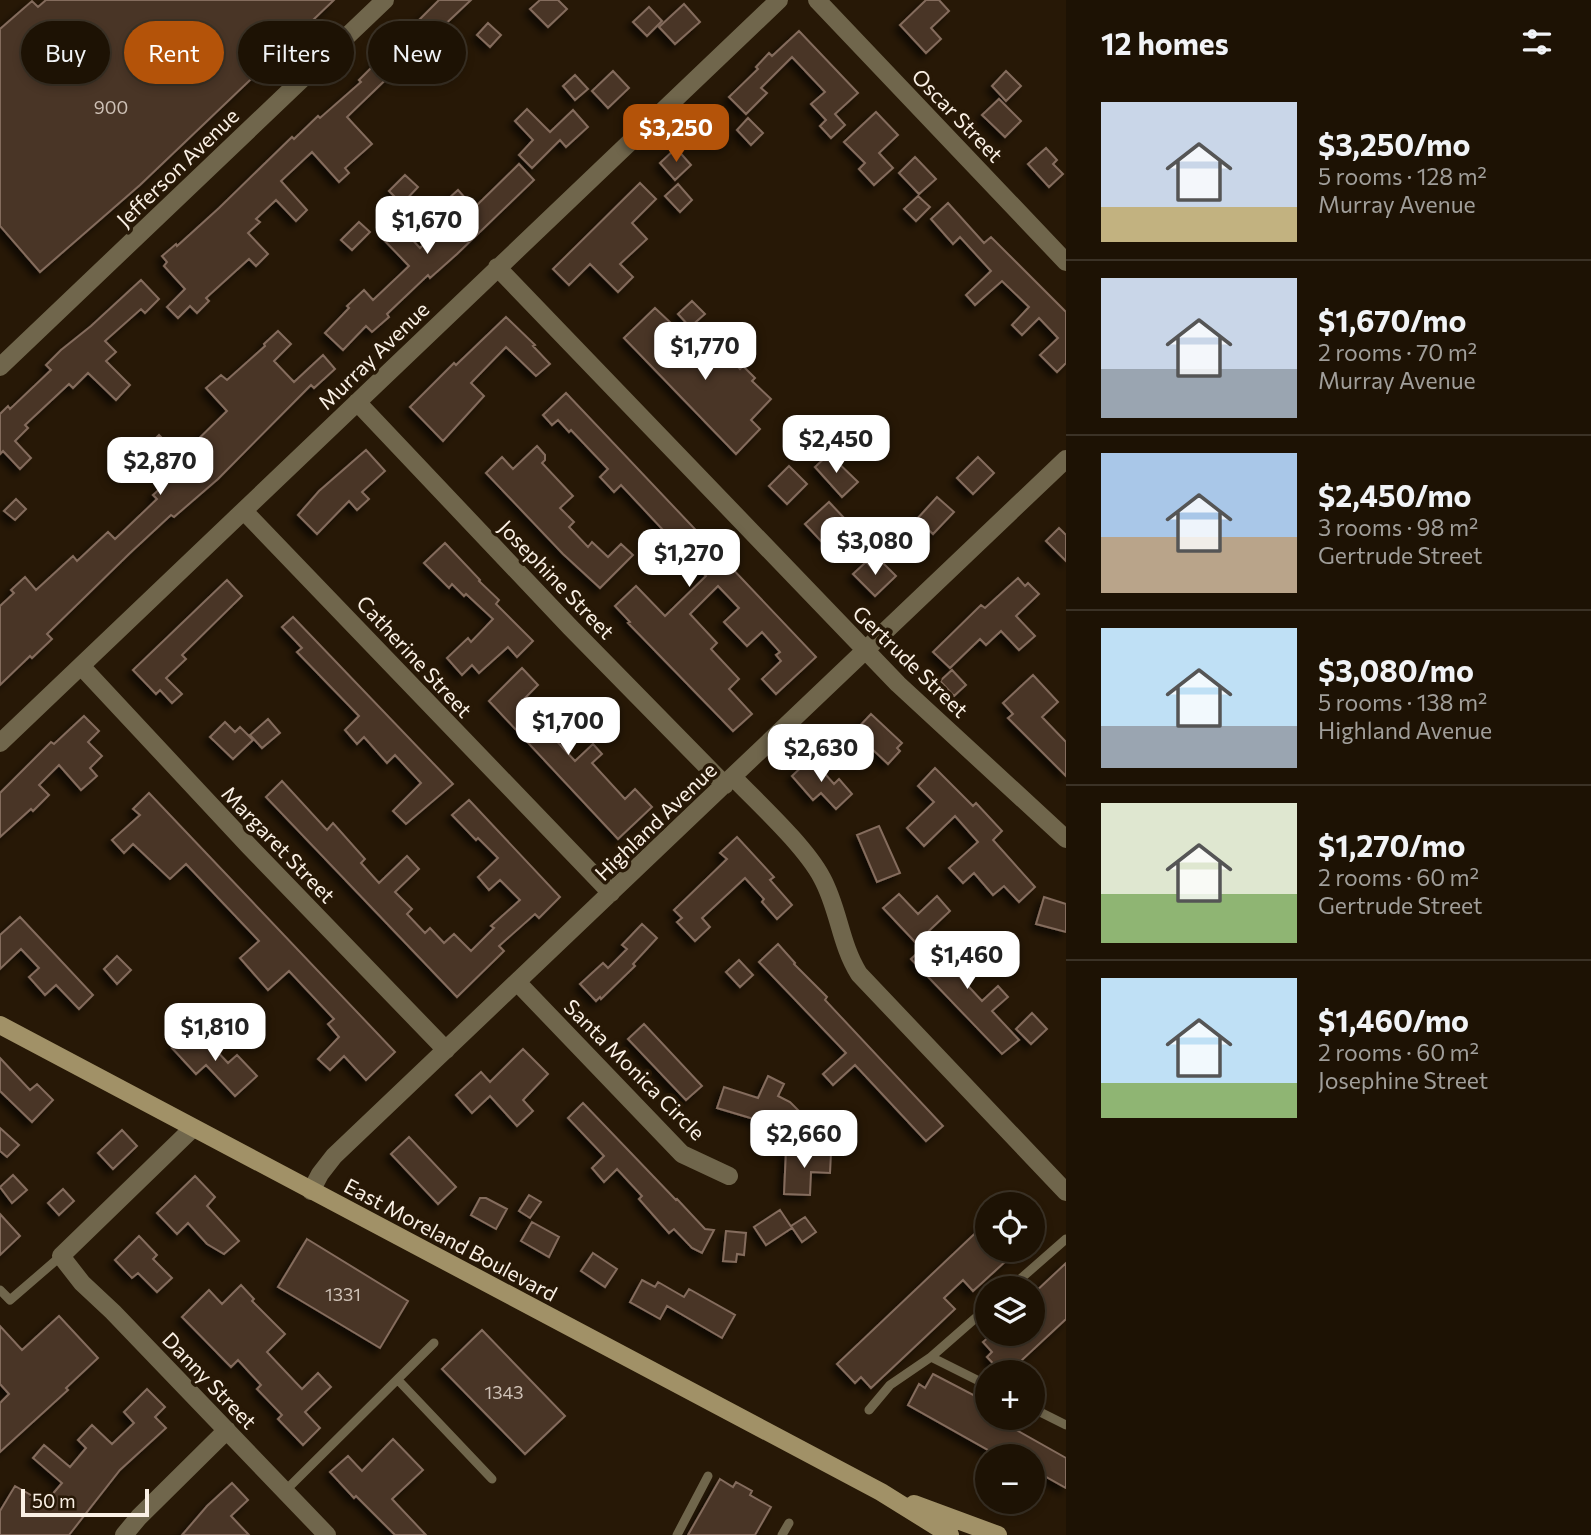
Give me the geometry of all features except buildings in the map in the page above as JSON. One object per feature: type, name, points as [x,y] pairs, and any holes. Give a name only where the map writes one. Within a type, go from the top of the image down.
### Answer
[{"type":"main road","name":"East Moreland Boulevard","points":[[0,1024],[881,1492],[950,1535]]},
{"type":"main road","name":"East Moreland Boulevard","points":[[881,1492],[998,1535]]},
{"type":"street","name":"Jefferson Avenue","points":[[2,360],[385,0]]},
{"type":"street","name":"Murray Avenue","points":[[0,743],[779,0]]},
{"type":"street","name":"Oscar Street","points":[[817,0],[1066,262]]},
{"type":"street","name":"Gertrude Street","points":[[497,267],[866,651],[1066,839]]},
{"type":"street","name":"Josephine Street","points":[[358,402],[570,627],[810,859],[831,898],[847,953],[859,974],[1066,1192]]},
{"type":"street","name":"Highland Avenue","points":[[312,1191],[320,1174],[334,1156],[1066,459]]},
{"type":"street","name":"Catherine Street","points":[[244,511],[611,893]]},
{"type":"street","name":"Margaret Street","points":[[81,666],[249,846],[446,1050]]},
{"type":"street","name":"Santa Monica Circle","points":[[517,982],[682,1154],[729,1176]]},
{"type":"street","points":[[61,1256],[193,1128]]},
{"type":"street","name":"Danny Street","points":[[61,1256],[82,1283],[327,1535]]},
{"type":"street","points":[[124,1535],[227,1430]]},
{"type":"lane","points":[[1024,1276],[1066,1239]]},
{"type":"lane","points":[[0,1290],[10,1300],[61,1256]]},
{"type":"lane","points":[[869,1410],[890,1385],[931,1357],[975,1318]]},
{"type":"lane","points":[[285,1491],[434,1343]]},
{"type":"lane","points":[[931,1357],[975,1379]]},
{"type":"lane","points":[[398,1380],[492,1479]]},
{"type":"lane","points":[[1045,1414],[1066,1425]]},
{"type":"lane","points":[[677,1535],[708,1476]]},
{"type":"lane","points":[[782,1535],[789,1522]]}]
